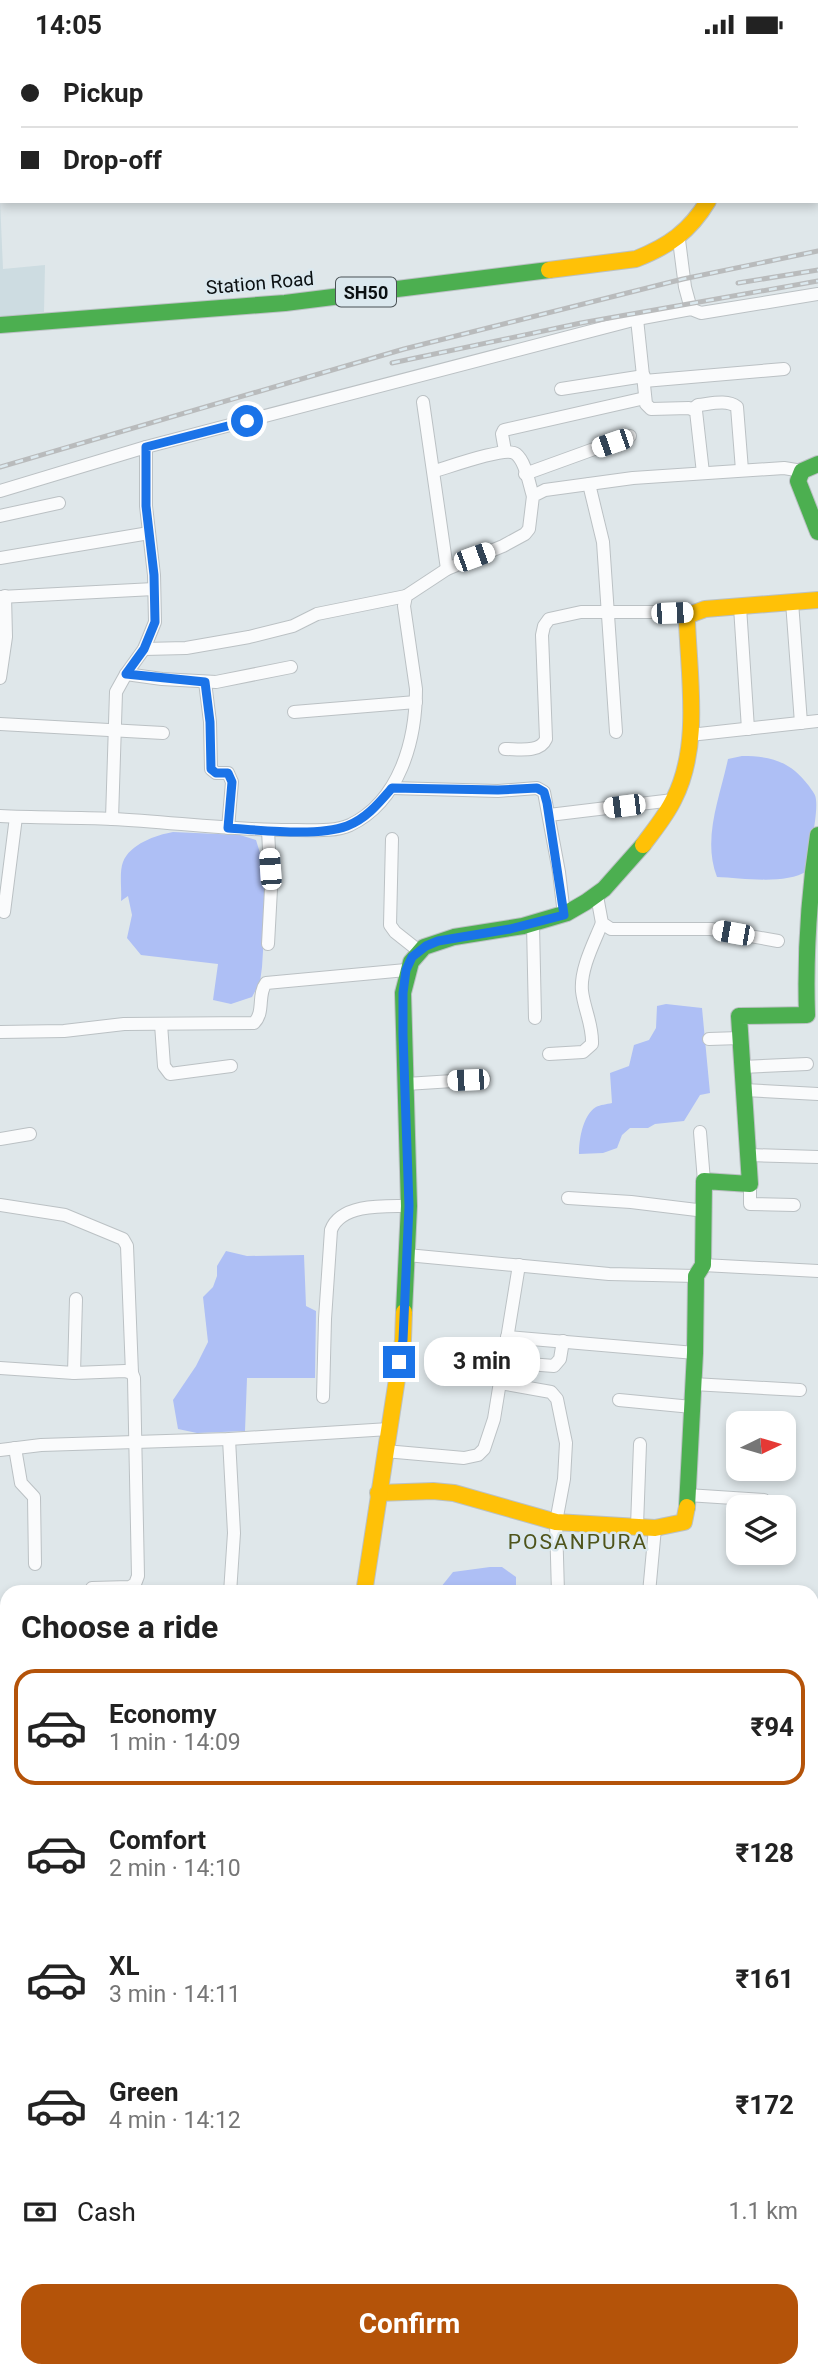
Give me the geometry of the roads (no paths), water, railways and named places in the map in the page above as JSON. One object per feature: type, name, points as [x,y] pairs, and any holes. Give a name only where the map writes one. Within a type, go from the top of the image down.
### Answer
[{"type":"main road","name":"Station Road","points":[[0,325],[285,303],[636,259],[679,240],[707,203]]},
{"type":"main road","points":[[818,464],[802,471],[798,481],[818,532]]},
{"type":"main road","points":[[365,1585],[403,1340],[409,1206],[403,993],[406,970],[412,957],[438,941],[533,924],[564,915],[597,896],[610,883],[673,800],[685,767],[690,735],[687,621],[692,612],[818,600]]},
{"type":"main road","points":[[378,1493],[454,1493],[556,1522],[655,1528],[684,1522],[705,1211],[704,1181],[750,1184],[739,1016],[807,1015],[812,874],[818,835]]},
{"type":"street","points":[[679,240],[685,287],[691,309]]},
{"type":"street","points":[[0,491],[146,447],[637,319],[691,309],[701,313],[818,294]]},
{"type":"street","points":[[637,319],[645,398],[651,409],[693,409],[698,405],[722,403],[737,407],[742,470]]},
{"type":"street","points":[[561,389],[644,378],[784,369]]},
{"type":"street","points":[[505,451],[502,434],[504,430],[645,398]]},
{"type":"street","points":[[423,402],[447,569]]},
{"type":"street","points":[[693,409],[697,415],[704,473]]},
{"type":"street","points":[[525,474],[630,436]]},
{"type":"street","points":[[112,819],[116,692],[144,649],[155,622],[146,506],[146,447]]},
{"type":"street","points":[[144,649],[186,648],[249,637],[293,626],[317,614],[406,596],[447,569],[526,534],[533,496],[516,454],[505,451],[435,471]]},
{"type":"street","points":[[533,496],[545,490],[633,478],[784,468],[802,471]]},
{"type":"street","points":[[589,484],[603,542],[616,732]]},
{"type":"street","points":[[0,516],[59,503]]},
{"type":"street","points":[[0,558],[149,533]]},
{"type":"street","points":[[0,678],[6,636],[3,597],[154,589]]},
{"type":"street","points":[[0,816],[112,819],[268,830],[331,830],[349,825],[372,811],[392,788],[407,753],[416,689],[404,606],[406,596]]},
{"type":"street","points":[[792,603],[801,723]]},
{"type":"street","points":[[740,607],[748,729]]},
{"type":"street","points":[[505,750],[538,748],[546,739],[542,635],[548,619],[581,612],[692,612]]},
{"type":"street","points":[[126,674],[205,682],[291,667]]},
{"type":"street","points":[[205,682],[210,722],[211,769],[216,773],[228,773],[232,782],[228,828]]},
{"type":"street","points":[[294,712],[416,702]]},
{"type":"street","points":[[690,735],[818,721]]},
{"type":"street","points":[[0,724],[163,733]]},
{"type":"street","points":[[392,788],[537,788],[544,792],[564,915]]},
{"type":"street","points":[[549,815],[673,800]]},
{"type":"street","points":[[4,912],[16,817]]},
{"type":"street","points":[[268,830],[271,889],[268,944]]},
{"type":"street","points":[[393,839],[390,925],[419,951]]},
{"type":"street","points":[[549,1054],[583,1052],[592,1044],[582,988],[589,956],[602,923],[597,896]]},
{"type":"street","points":[[602,923],[611,929],[710,929],[778,941]]},
{"type":"street","points":[[533,924],[535,1018]]},
{"type":"street","points":[[0,1031],[65,1031],[124,1024],[254,1023],[260,1015],[262,988],[266,983],[406,970]]},
{"type":"street","points":[[160,1024],[164,1066],[170,1074],[232,1066]]},
{"type":"street","points":[[709,1039],[740,1038]]},
{"type":"street","points":[[742,1067],[807,1064]]},
{"type":"street","points":[[406,1084],[484,1079]]},
{"type":"street","points":[[744,1090],[818,1094]]},
{"type":"street","points":[[700,1132],[704,1181]]},
{"type":"street","points":[[0,1139],[30,1134]]},
{"type":"street","points":[[749,1155],[818,1157]]},
{"type":"street","points":[[750,1184],[750,1204],[794,1205]]},
{"type":"street","points":[[568,1198],[705,1211]]},
{"type":"street","points":[[0,1205],[65,1215],[123,1239],[127,1246],[134,1378],[138,1576],[133,1585]]},
{"type":"street","points":[[323,1397],[325,1319],[331,1230],[334,1223],[359,1210],[378,1206],[409,1206]]},
{"type":"street","points":[[407,1255],[609,1274],[818,1271]]},
{"type":"street","points":[[385,1451],[464,1458],[478,1455],[488,1439],[519,1265]]},
{"type":"street","points":[[74,1373],[76,1299]]},
{"type":"street","points":[[507,1336],[695,1353]]},
{"type":"street","points":[[503,1362],[554,1366],[561,1359],[562,1341]]},
{"type":"street","points":[[0,1368],[74,1373],[132,1373]]},
{"type":"street","points":[[500,1383],[551,1392],[557,1399],[566,1453],[556,1522],[558,1585]]},
{"type":"street","points":[[693,1384],[800,1390]]},
{"type":"street","points":[[619,1400],[692,1407]]},
{"type":"street","points":[[0,1450],[389,1429]]},
{"type":"street","points":[[229,1439],[234,1533],[231,1585]]},
{"type":"street","points":[[637,1526],[640,1444]]},
{"type":"street","points":[[15,1448],[22,1483],[34,1497],[35,1564]]},
{"type":"street","points":[[687,1495],[726,1498]]},
{"type":"street","points":[[650,1585],[655,1528]]},
{"type":"water","points":[[742,756],[771,759],[787,766],[802,778],[815,794],[816,815],[807,871],[776,879],[717,877],[711,848],[714,818],[728,759]]},
{"type":"water","points":[[173,832],[240,835],[256,840],[265,869],[267,887],[260,982],[252,997],[231,1004],[213,1000],[218,964],[141,955],[127,938],[132,915],[128,896],[121,901],[123,862],[137,845]]},
{"type":"water","points":[[666,1004],[702,1008],[710,1093],[700,1095],[684,1121],[655,1124],[648,1128],[630,1128],[622,1135],[617,1148],[603,1153],[579,1154],[587,1116],[596,1107],[612,1103],[610,1073],[629,1066],[634,1045],[649,1040],[656,1028],[657,1006]]},
{"type":"water","points":[[226,1251],[247,1256],[304,1255],[306,1306],[316,1311],[315,1378],[247,1378],[245,1431],[197,1433],[178,1429],[173,1400],[196,1366],[208,1342],[203,1297],[213,1287],[217,1266]]},
{"type":"water","points":[[502,1567],[516,1577],[516,1585],[443,1585],[453,1572]]},
{"type":"railway","points":[[0,467],[404,349],[683,279],[818,251]]},
{"type":"railway","points":[[738,283],[818,270]]},
{"type":"railway","points":[[392,363],[581,323],[818,281]]},
{"type":"district","name":"POSANPURA","points":[[578,1542]]}]
